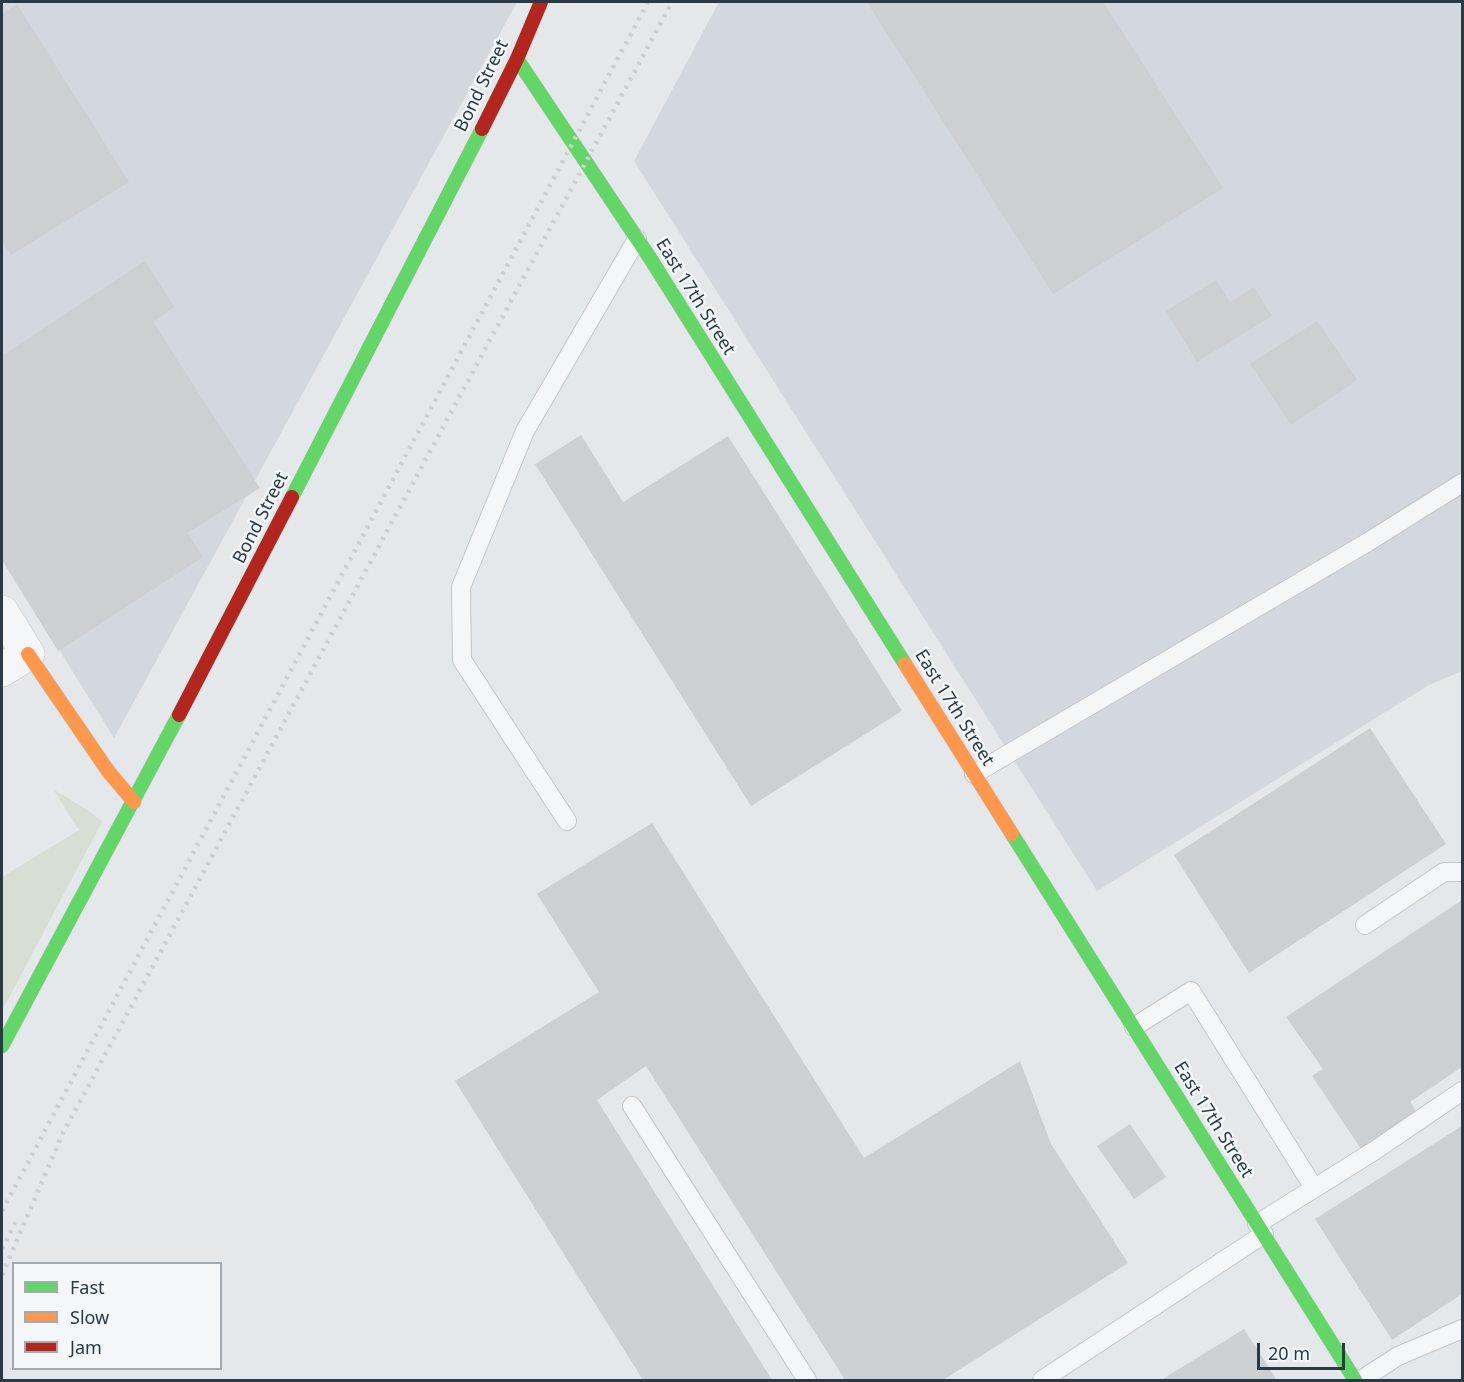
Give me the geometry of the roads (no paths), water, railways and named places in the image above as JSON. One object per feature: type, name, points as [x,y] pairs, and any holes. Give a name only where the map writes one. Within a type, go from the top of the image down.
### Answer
[{"type":"street","name":"Bond Street","points":[[2,1046],[134,802],[424,244],[516,59],[541,2]]},
{"type":"street","name":"East 17th Street","points":[[516,59],[638,239],[1355,1380]]},
{"type":"street","points":[[2,612],[15,662],[134,802]]},
{"type":"lane","points":[[567,821],[462,660],[461,587],[525,431],[638,239]]},
{"type":"lane","points":[[974,774],[1368,542],[1462,483]]},
{"type":"lane","points":[[1365,925],[1444,872],[1462,873]]},
{"type":"lane","points":[[1134,1027],[1191,992],[1314,1188]]},
{"type":"lane","points":[[1042,1380],[1260,1229],[1314,1188],[1374,1151],[1462,1091]]},
{"type":"lane","points":[[632,1106],[807,1380]]},
{"type":"lane","points":[[1361,1380],[1398,1356],[1462,1329]]},
{"type":"railway","points":[[2,1211],[648,2]]},
{"type":"railway","points":[[2,1275],[63,1133],[672,2]]},
{"type":"railway","points":[[2,1249],[17,1219]]}]
